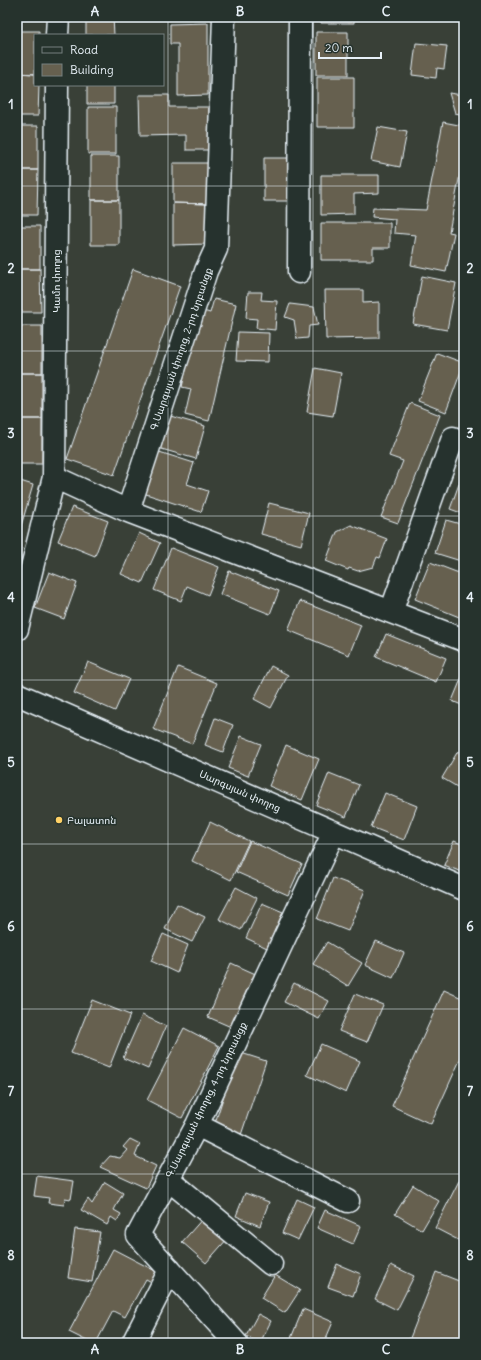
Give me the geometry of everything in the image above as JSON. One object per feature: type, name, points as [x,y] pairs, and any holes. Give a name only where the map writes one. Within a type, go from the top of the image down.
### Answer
[{"type":"street","points":[[58,17],[58,34]]},
{"type":"street","name":"Գ.Սարգսյան փողոց, 2-րդ նրբանցք","points":[[128,511],[206,271],[216,249],[224,17]]},
{"type":"street","points":[[298,272],[300,17]]},
{"type":"street","name":"Կամո փողոց","points":[[17,629],[22,584],[54,477],[57,86]]},
{"type":"street","points":[[391,612],[453,438]]},
{"type":"street","points":[[54,477],[128,511],[464,640]]},
{"type":"street","name":"Սարգսյան փողոց","points":[[17,694],[464,889]]},
{"type":"street","name":"Գ.Սարգսյան փողոց, 4-րդ նրբանցք","points":[[236,1343],[138,1235],[197,1125],[334,832]]},
{"type":"street","points":[[197,1125],[348,1201]]},
{"type":"street","points":[[168,1179],[271,1264]]},
{"type":"street","points":[[133,1343],[170,1270]]},
{"type":"building","points":[[86,17],[113,17],[114,34],[86,34]]},
{"type":"building","points":[[321,17],[354,17],[354,23],[321,23]]},
{"type":"building","points":[[208,23],[208,95],[178,96],[178,44],[170,44],[170,24]]},
{"type":"building","points":[[17,31],[39,31],[39,34],[34,34],[34,74],[17,73]]},
{"type":"building","points":[[316,32],[348,32],[348,75],[316,75]]},
{"type":"building","points":[[416,43],[447,46],[444,69],[437,68],[436,78],[412,75]]},
{"type":"building","points":[[17,73],[34,74],[34,86],[39,86],[38,116],[17,116]]},
{"type":"building","points":[[317,77],[354,77],[354,127],[317,127]]},
{"type":"building","points":[[87,86],[114,86],[114,104],[87,104]]},
{"type":"building","points":[[463,87],[464,115],[455,113],[449,93],[462,95]]},
{"type":"building","points":[[139,95],[169,95],[169,107],[209,107],[209,150],[186,150],[186,135],[140,136]]},
{"type":"building","points":[[88,107],[116,107],[116,154],[88,154]]},
{"type":"building","points":[[443,122],[464,126],[464,153],[449,232],[454,233],[446,272],[411,265],[416,235],[394,233],[395,219],[372,217],[373,208],[426,210]]},
{"type":"building","points":[[17,126],[38,126],[38,170],[17,170]]},
{"type":"building","points":[[378,127],[407,132],[400,167],[371,161]]},
{"type":"building","points":[[91,156],[119,156],[119,200],[91,200]]},
{"type":"building","points":[[264,158],[291,158],[291,201],[264,201]]},
{"type":"building","points":[[173,163],[209,163],[209,204],[173,203]]},
{"type":"building","points":[[17,170],[38,170],[37,215],[17,215]]},
{"type":"building","points":[[321,175],[379,175],[379,193],[354,194],[354,214],[321,215]]},
{"type":"building","points":[[91,200],[119,200],[119,245],[91,245]]},
{"type":"building","points":[[173,203],[209,204],[209,244],[173,245]]},
{"type":"building","points":[[321,223],[390,223],[390,248],[373,248],[373,260],[321,260]]},
{"type":"building","points":[[17,226],[40,226],[40,269],[17,269]]},
{"type":"building","points":[[17,269],[40,269],[41,312],[17,312]]},
{"type":"building","points":[[133,269],[180,286],[114,475],[67,459]]},
{"type":"building","points":[[422,276],[456,283],[447,330],[413,324]]},
{"type":"building","points":[[325,290],[363,290],[363,303],[379,302],[379,338],[326,339]]},
{"type":"building","points":[[248,292],[262,292],[261,300],[277,301],[275,330],[256,328],[257,319],[246,318]]},
{"type":"building","points":[[214,299],[236,304],[209,421],[185,415],[191,389],[182,387],[200,310],[210,313]]},
{"type":"building","points":[[290,304],[314,307],[318,325],[309,326],[308,338],[297,339],[294,320],[285,317]]},
{"type":"building","points":[[17,326],[42,326],[42,373],[17,373]]},
{"type":"building","points":[[238,332],[269,333],[268,362],[236,361]]},
{"type":"building","points":[[437,353],[464,363],[446,412],[418,401]]},
{"type":"building","points":[[315,368],[341,373],[333,416],[307,412]]},
{"type":"building","points":[[17,373],[42,373],[42,419],[17,419]]},
{"type":"building","points":[[410,403],[440,415],[398,523],[381,517],[403,461],[389,456]]},
{"type":"building","points":[[167,415],[205,426],[196,459],[158,448]]},
{"type":"building","points":[[17,419],[42,419],[42,464],[17,464]]},
{"type":"building","points":[[153,450],[194,463],[187,484],[208,491],[201,512],[140,492]]},
{"type":"building","points":[[464,470],[464,514],[450,509]]},
{"type":"building","points":[[17,480],[33,485],[19,533],[17,532]]},
{"type":"building","points":[[269,503],[309,513],[301,545],[261,534]]},
{"type":"building","points":[[72,507],[108,521],[95,556],[58,541]]},
{"type":"building","points":[[446,520],[464,525],[464,562],[435,553]]},
{"type":"building","points":[[351,525],[387,539],[380,558],[377,557],[373,567],[358,571],[349,568],[348,570],[326,561],[337,532]]},
{"type":"building","points":[[139,533],[160,543],[142,583],[121,574]]},
{"type":"building","points":[[171,548],[219,567],[208,595],[187,586],[181,601],[154,590]]},
{"type":"building","points":[[430,562],[464,575],[464,619],[415,599]]},
{"type":"building","points":[[229,571],[279,591],[270,614],[220,594]]},
{"type":"building","points":[[49,572],[77,583],[64,619],[35,608]]},
{"type":"building","points":[[300,601],[361,625],[349,655],[288,630]]},
{"type":"building","points":[[386,634],[446,658],[436,682],[376,657]]},
{"type":"building","points":[[88,662],[129,679],[115,711],[74,693]]},
{"type":"building","points":[[271,666],[288,675],[271,708],[254,699]]},
{"type":"building","points":[[178,667],[217,683],[192,744],[153,729]]},
{"type":"building","points":[[464,672],[464,706],[452,701]]},
{"type":"building","points":[[215,718],[233,725],[223,752],[205,745]]},
{"type":"building","points":[[241,736],[261,744],[248,776],[228,768]]},
{"type":"building","points":[[286,745],[319,759],[302,800],[269,786]]},
{"type":"building","points":[[458,751],[464,754],[464,791],[442,778]]},
{"type":"building","points":[[329,773],[359,785],[346,817],[316,805]]},
{"type":"building","points":[[385,793],[417,806],[404,840],[371,827]]},
{"type":"building","points":[[210,822],[249,841],[231,880],[192,861]]},
{"type":"building","points":[[250,841],[302,864],[288,895],[236,872]]},
{"type":"building","points":[[454,841],[464,845],[464,873],[444,865]]},
{"type":"building","points":[[333,878],[365,890],[348,931],[317,919]]},
{"type":"building","points":[[236,887],[257,898],[241,930],[219,919]]},
{"type":"building","points":[[262,903],[283,912],[267,948],[246,938]]},
{"type":"building","points":[[177,904],[205,917],[192,942],[165,929]]},
{"type":"building","points":[[163,934],[188,945],[177,973],[151,961]]},
{"type":"building","points":[[376,941],[404,953],[393,978],[365,965]]},
{"type":"building","points":[[327,942],[362,963],[348,986],[313,964]]},
{"type":"building","points":[[231,963],[260,976],[253,992],[247,990],[231,1027],[208,1017]]},
{"type":"building","points":[[294,983],[329,1001],[319,1019],[284,1002]]},
{"type":"building","points":[[444,990],[464,999],[464,1051],[431,1124],[392,1106]]},
{"type":"building","points":[[355,994],[383,1005],[367,1042],[339,1031]]},
{"type":"building","points":[[92,1000],[130,1015],[109,1068],[71,1053]]},
{"type":"building","points":[[142,1015],[166,1026],[148,1069],[123,1058]]},
{"type":"building","points":[[184,1028],[219,1046],[182,1118],[147,1100]]},
{"type":"building","points":[[321,1044],[360,1061],[346,1093],[307,1075]]},
{"type":"building","points":[[238,1052],[266,1061],[241,1135],[214,1126]]},
{"type":"building","points":[[130,1139],[140,1144],[135,1156],[156,1166],[146,1188],[100,1167],[110,1156],[120,1158],[127,1150],[123,1147]]},
{"type":"building","points":[[464,1171],[464,1238],[462,1242],[435,1228]]},
{"type":"building","points":[[37,1176],[74,1181],[71,1199],[65,1198],[64,1205],[48,1203],[49,1198],[34,1196]]},
{"type":"building","points":[[105,1182],[123,1193],[114,1210],[121,1214],[117,1221],[111,1217],[107,1225],[81,1210],[88,1199],[92,1204]]},
{"type":"building","points":[[413,1185],[439,1201],[422,1230],[395,1214]]},
{"type":"building","points":[[245,1193],[269,1202],[260,1226],[236,1216]]},
{"type":"building","points":[[297,1199],[314,1207],[298,1240],[282,1233]]},
{"type":"building","points":[[325,1210],[361,1226],[353,1244],[317,1228]]},
{"type":"building","points":[[204,1217],[228,1238],[206,1263],[182,1242]]},
{"type":"building","points":[[75,1229],[100,1232],[92,1282],[68,1278]]},
{"type":"building","points":[[113,1249],[165,1276],[159,1286],[146,1279],[125,1317],[113,1311],[96,1343],[91,1343],[69,1332]]},
{"type":"building","points":[[337,1264],[361,1274],[353,1296],[328,1287]]},
{"type":"building","points":[[391,1265],[414,1276],[397,1310],[375,1299]]},
{"type":"building","points":[[436,1272],[464,1283],[464,1343],[408,1343]]},
{"type":"building","points":[[275,1275],[300,1290],[285,1313],[261,1298]]},
{"type":"building","points":[[303,1309],[333,1322],[324,1343],[289,1343]]},
{"type":"building","points":[[258,1314],[271,1321],[260,1343],[246,1336]]},
{"type":"place","name":"Բալատոն","points":[[59,820]]}]
